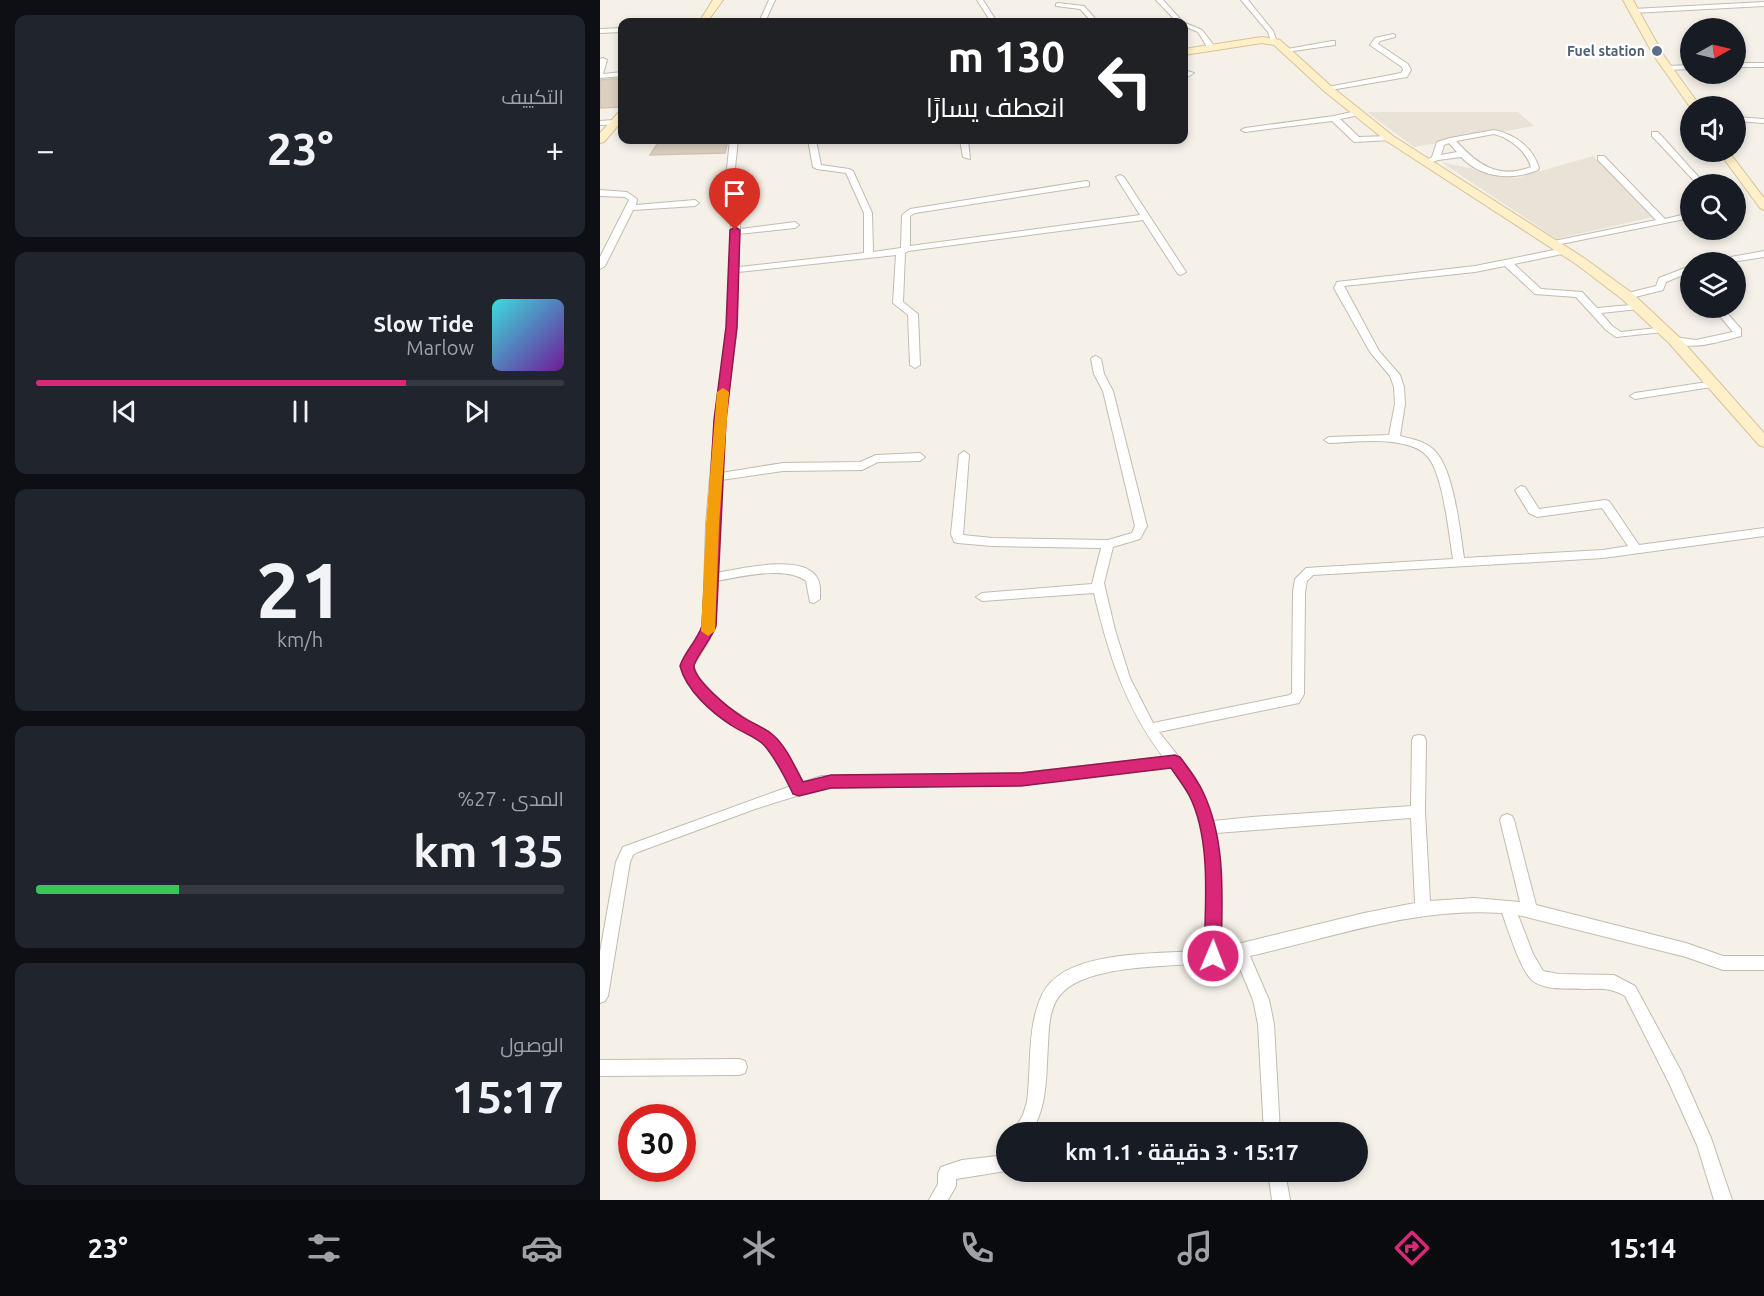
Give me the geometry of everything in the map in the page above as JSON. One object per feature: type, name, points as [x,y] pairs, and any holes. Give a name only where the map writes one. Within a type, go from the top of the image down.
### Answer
[{"type":"street","points":[[706,18],[718,0]]},
{"type":"street","points":[[764,18],[772,0]]},
{"type":"street","points":[[980,0],[991,18]]},
{"type":"street","points":[[1159,0],[1177,18]]},
{"type":"street","points":[[1244,0],[1271,32],[1274,40],[1356,113],[1389,138],[1431,160],[1627,296],[1674,340],[1764,442]]},
{"type":"street","points":[[1628,0],[1668,68],[1688,96]]},
{"type":"street","points":[[1634,11],[1764,4]]},
{"type":"street","points":[[1058,5],[1082,7],[1092,18]]},
{"type":"street","points":[[1188,26],[1200,31],[1212,48]]},
{"type":"street","points":[[600,31],[618,30]]},
{"type":"street","points":[[1328,88],[1404,75],[1407,70],[1405,66],[1374,43],[1377,39],[1393,36]]},
{"type":"street","points":[[1188,51],[1274,40]]},
{"type":"street","points":[[1286,50],[1332,43]]},
{"type":"street","points":[[600,61],[603,60],[600,74],[618,74]]},
{"type":"street","points":[[1746,65],[1764,65]]},
{"type":"street","points":[[1668,68],[1680,67]]},
{"type":"street","points":[[1245,130],[1356,113]]},
{"type":"street","points":[[600,123],[618,118]]},
{"type":"street","points":[[1334,118],[1357,140],[1389,138]]},
{"type":"street","points":[[600,140],[618,119]]},
{"type":"street","points":[[1746,119],[1764,120]]},
{"type":"street","points":[[1431,160],[1440,144],[1450,140],[1494,132],[1504,133],[1529,156],[1534,168],[1510,174],[1476,166],[1450,140]]},
{"type":"street","points":[[1655,134],[1692,174]]},
{"type":"street","points":[[734,144],[731,168],[736,190],[732,327],[720,420],[707,632],[690,656],[687,666],[690,676],[714,704],[768,740],[789,769],[799,789]]},
{"type":"street","points":[[813,144],[817,167],[849,171],[864,199],[868,213],[869,255]]},
{"type":"street","points":[[965,144],[967,157]]},
{"type":"street","points":[[1431,160],[1463,154]]},
{"type":"street","points":[[1601,158],[1662,221]]},
{"type":"street","points":[[1732,162],[1764,206]]},
{"type":"street","points":[[1120,177],[1181,272]]},
{"type":"street","points":[[915,365],[913,314],[898,303],[906,215],[913,211],[1086,184]]},
{"type":"street","points":[[600,193],[631,197],[633,203],[600,266]]},
{"type":"street","points":[[631,208],[695,203]]},
{"type":"street","points":[[733,270],[903,251],[1146,217]]},
{"type":"street","points":[[1394,439],[1400,404],[1397,381],[1389,366],[1369,344],[1338,286],[1344,283],[1508,263],[1559,247],[1680,218]]},
{"type":"street","points":[[735,232],[795,225]]},
{"type":"street","points":[[1746,257],[1764,254]]},
{"type":"street","points":[[1508,263],[1538,292],[1576,292],[1618,335],[1663,329]]},
{"type":"street","points":[[1627,296],[1660,288],[1662,280],[1680,273]]},
{"type":"street","points":[[1596,311],[1638,306]]},
{"type":"street","points":[[1674,340],[1696,343],[1738,334],[1727,318]]},
{"type":"street","points":[[964,455],[955,534],[957,539],[992,542],[1108,544],[1136,536],[1141,526],[1108,391],[1099,374],[1096,359]]},
{"type":"street","points":[[1635,396],[1714,384]]},
{"type":"street","points":[[1329,440],[1394,439],[1425,449],[1437,462],[1447,496],[1459,562]]},
{"type":"street","points":[[716,477],[783,467],[862,466],[876,459],[920,457]]},
{"type":"street","points":[[1521,490],[1537,513],[1605,504],[1635,549]]},
{"type":"street","points":[[1149,729],[1294,699],[1298,694],[1299,592],[1301,579],[1306,572],[1603,554],[1764,532]]},
{"type":"street","points":[[1108,544],[1099,577],[1099,588],[1124,678],[1149,729],[1175,761],[1196,793],[1209,828],[1214,886],[1213,956]]},
{"type":"street","points":[[710,578],[756,572],[801,570],[810,576],[814,583],[814,599]]},
{"type":"street","points":[[982,597],[1099,588]]},
{"type":"street","points":[[1419,740],[1418,812],[1423,909]]},
{"type":"street","points":[[600,996],[605,931],[628,851],[799,789],[831,782],[1021,779],[1175,761]]},
{"type":"street","points":[[1209,828],[1275,821],[1418,812]]},
{"type":"street","points":[[1507,820],[1530,912]]},
{"type":"street","points":[[1029,1122],[1037,1091],[1044,1011],[1055,988],[1082,972],[1111,966],[1213,956],[1283,942],[1314,931],[1423,909],[1471,905],[1508,907],[1530,912],[1694,952],[1723,963],[1764,963]]},
{"type":"street","points":[[1508,907],[1513,927],[1538,976],[1559,981],[1614,982],[1630,991],[1675,1077],[1705,1144],[1723,1200]]},
{"type":"street","points":[[1240,951],[1261,1000],[1266,1024],[1271,1122]]},
{"type":"street","points":[[600,1068],[739,1067]]},
{"type":"street","points":[[938,1200],[947,1186],[947,1173],[962,1168],[996,1164]]},
{"type":"street","points":[[1278,1182],[1281,1200]]},
{"type":"shaded area","points":[[1367,112],[1518,112],[1534,126],[1414,147]]},
{"type":"shaded area","points":[[1593,156],[1653,217],[1557,239],[1441,162],[1516,178]]},
{"type":"building","points":[[618,78],[618,107],[600,108],[600,80]]},
{"type":"building","points":[[657,144],[727,144],[725,153],[650,155]]},
{"type":"slow traffic","points":[[708,631],[712,524],[723,392]]},
{"type":"place","name":"Fuel station","points":[[1657,51]]},
{"type":"route","points":[[735,230],[732,327],[724,379],[712,524],[709,626],[705,637],[690,656],[687,666],[690,676],[714,704],[768,740],[789,769],[799,789],[822,782],[841,781],[947,781],[985,778],[1002,780],[1048,777],[1175,761],[1196,793],[1209,828],[1214,886],[1213,956]]}]
